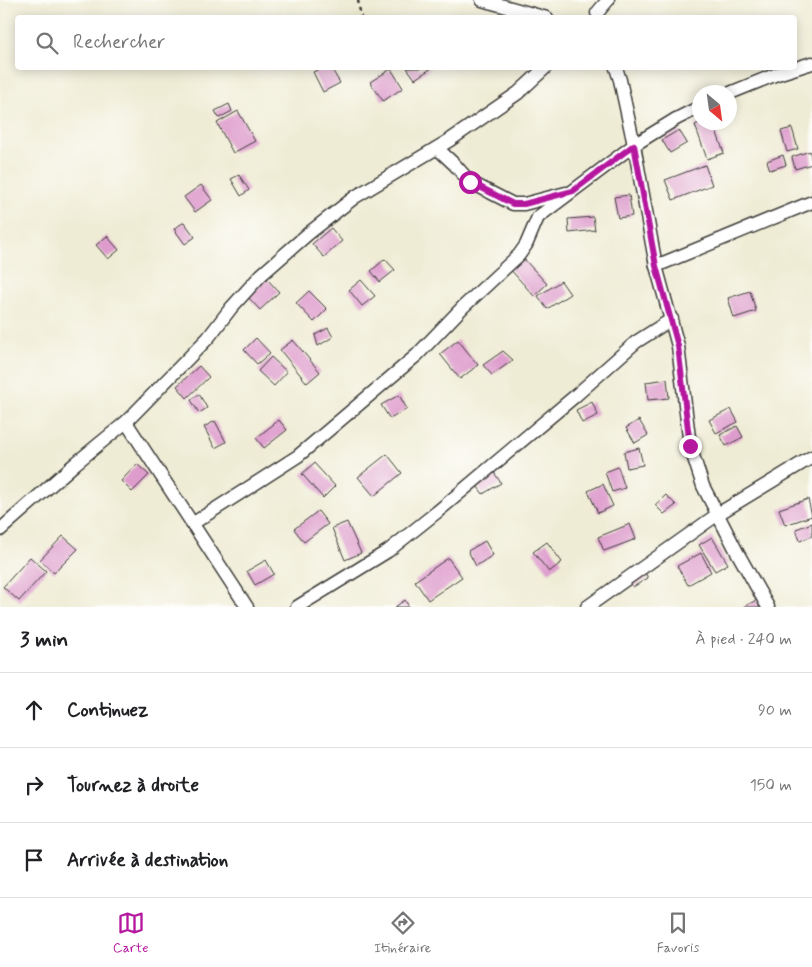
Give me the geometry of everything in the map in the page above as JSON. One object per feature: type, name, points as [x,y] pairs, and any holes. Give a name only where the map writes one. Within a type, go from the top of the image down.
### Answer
[{"type":"street","points":[[482,0],[535,15]]},
{"type":"street","points":[[597,15],[608,0]]},
{"type":"street","points":[[797,68],[812,63]]},
{"type":"street","points":[[0,530],[126,422],[208,338],[230,308],[261,274],[355,197],[437,148],[518,93],[543,70]]},
{"type":"street","points":[[617,70],[634,145],[656,266],[678,346],[690,446],[703,486],[768,607]]},
{"type":"street","points":[[737,90],[790,70]]},
{"type":"street","points":[[192,524],[298,456],[418,355],[463,307],[519,255],[526,245],[538,218],[634,145],[692,111]]},
{"type":"street","points":[[437,148],[470,182],[513,204],[524,204],[573,191]]},
{"type":"street","points":[[656,266],[812,202]]},
{"type":"street","points":[[298,607],[388,551],[574,397],[636,342],[672,319]]},
{"type":"street","points":[[126,422],[247,607]]},
{"type":"street","points":[[586,607],[718,514],[812,457]]},
{"type":"path","points":[[358,0],[360,15]]},
{"type":"building","points":[[318,70],[332,70],[340,83],[323,92],[313,72]]},
{"type":"building","points":[[392,70],[403,88],[383,101],[370,82]]},
{"type":"building","points":[[408,70],[429,70],[415,79]]},
{"type":"building","points":[[229,104],[232,111],[219,118],[215,111]]},
{"type":"building","points":[[238,111],[255,141],[233,153],[217,123]]},
{"type":"building","points":[[792,128],[798,149],[787,152],[781,131]]},
{"type":"building","points":[[679,130],[687,143],[670,153],[662,140]]},
{"type":"building","points":[[697,130],[716,130],[724,153],[707,159]]},
{"type":"building","points":[[810,151],[812,164],[795,169],[792,157]]},
{"type":"building","points":[[783,155],[786,165],[770,170],[767,161]]},
{"type":"building","points":[[705,165],[712,185],[673,200],[665,180]]},
{"type":"building","points":[[239,175],[249,190],[241,196],[231,179]]},
{"type":"building","points":[[201,185],[212,200],[195,212],[184,197]]},
{"type":"building","points":[[629,195],[632,216],[618,218],[614,197]]},
{"type":"building","points":[[593,217],[595,230],[569,233],[568,219]]},
{"type":"building","points":[[184,222],[195,237],[185,244],[174,229]]},
{"type":"building","points":[[331,228],[342,241],[324,257],[312,244]]},
{"type":"building","points":[[107,236],[119,250],[108,259],[96,245]]},
{"type":"building","points":[[522,257],[547,284],[534,296],[509,268]]},
{"type":"building","points":[[385,259],[395,270],[380,282],[371,271]]},
{"type":"building","points":[[267,279],[279,292],[260,310],[248,297]]},
{"type":"building","points":[[361,280],[375,296],[362,306],[349,290]]},
{"type":"building","points":[[561,281],[570,294],[547,309],[538,296]]},
{"type":"building","points":[[309,291],[327,309],[314,322],[296,303]]},
{"type":"building","points":[[750,291],[756,311],[734,318],[728,298]]},
{"type":"building","points":[[328,328],[333,337],[318,346],[315,335]]},
{"type":"building","points":[[256,338],[270,353],[257,364],[244,350]]},
{"type":"building","points":[[293,340],[320,372],[307,383],[280,350]]},
{"type":"building","points":[[458,340],[478,365],[460,379],[440,354]]},
{"type":"building","points":[[503,351],[513,360],[492,375],[483,365]]},
{"type":"building","points":[[271,357],[287,372],[274,386],[258,371]]},
{"type":"building","points":[[199,366],[209,377],[187,398],[177,386]]},
{"type":"building","points":[[667,379],[669,398],[648,400],[646,382]]},
{"type":"building","points":[[199,394],[207,408],[199,413],[191,400]]},
{"type":"building","points":[[399,395],[407,409],[390,419],[381,405]]},
{"type":"building","points":[[592,402],[598,415],[582,423],[576,410]]},
{"type":"building","points":[[731,409],[738,422],[716,433],[709,420]]},
{"type":"building","points":[[279,420],[287,430],[264,448],[256,438]]},
{"type":"building","points":[[639,420],[648,435],[635,443],[626,428]]},
{"type":"building","points":[[215,421],[226,442],[215,448],[204,427]]},
{"type":"building","points":[[737,426],[743,437],[726,446],[720,435]]},
{"type":"building","points":[[639,448],[643,465],[627,468],[624,452]]},
{"type":"building","points":[[387,454],[402,473],[374,496],[358,477]]},
{"type":"building","points":[[314,463],[335,486],[323,498],[302,474]]},
{"type":"building","points":[[137,464],[149,475],[132,492],[121,481]]},
{"type":"building","points":[[618,467],[625,488],[612,492],[605,472]]},
{"type":"building","points":[[493,471],[501,483],[483,494],[475,483]]},
{"type":"building","points":[[603,484],[613,506],[598,513],[588,491]]},
{"type":"building","points":[[666,495],[676,505],[664,514],[655,505]]},
{"type":"building","points":[[808,499],[812,516],[785,525],[779,509]]},
{"type":"building","points":[[318,511],[328,524],[304,542],[294,529]]},
{"type":"building","points":[[347,522],[361,553],[345,560],[332,528]]},
{"type":"building","points":[[812,523],[812,536],[800,541],[796,529]]},
{"type":"building","points":[[630,524],[636,539],[604,551],[598,537]]},
{"type":"building","points":[[63,536],[78,549],[54,573],[40,560]]},
{"type":"building","points":[[712,537],[728,564],[715,571],[699,545]]},
{"type":"building","points":[[485,541],[493,555],[476,566],[468,551]]},
{"type":"building","points":[[547,542],[562,562],[549,572],[533,552]]},
{"type":"building","points":[[701,553],[711,572],[688,585],[677,566]]},
{"type":"building","points":[[30,557],[46,571],[19,601],[3,587]]},
{"type":"building","points":[[448,558],[462,577],[428,600],[415,581]]},
{"type":"building","points":[[266,560],[274,574],[255,585],[247,571]]},
{"type":"building","points":[[644,571],[648,578],[633,587],[628,579]]},
{"type":"building","points":[[405,600],[409,607],[395,607]]},
{"type":"building","points":[[757,600],[760,607],[743,607]]},
{"type":"route","points":[[470,182],[513,204],[524,204],[573,191],[634,145],[656,266],[678,346],[690,446]]}]
